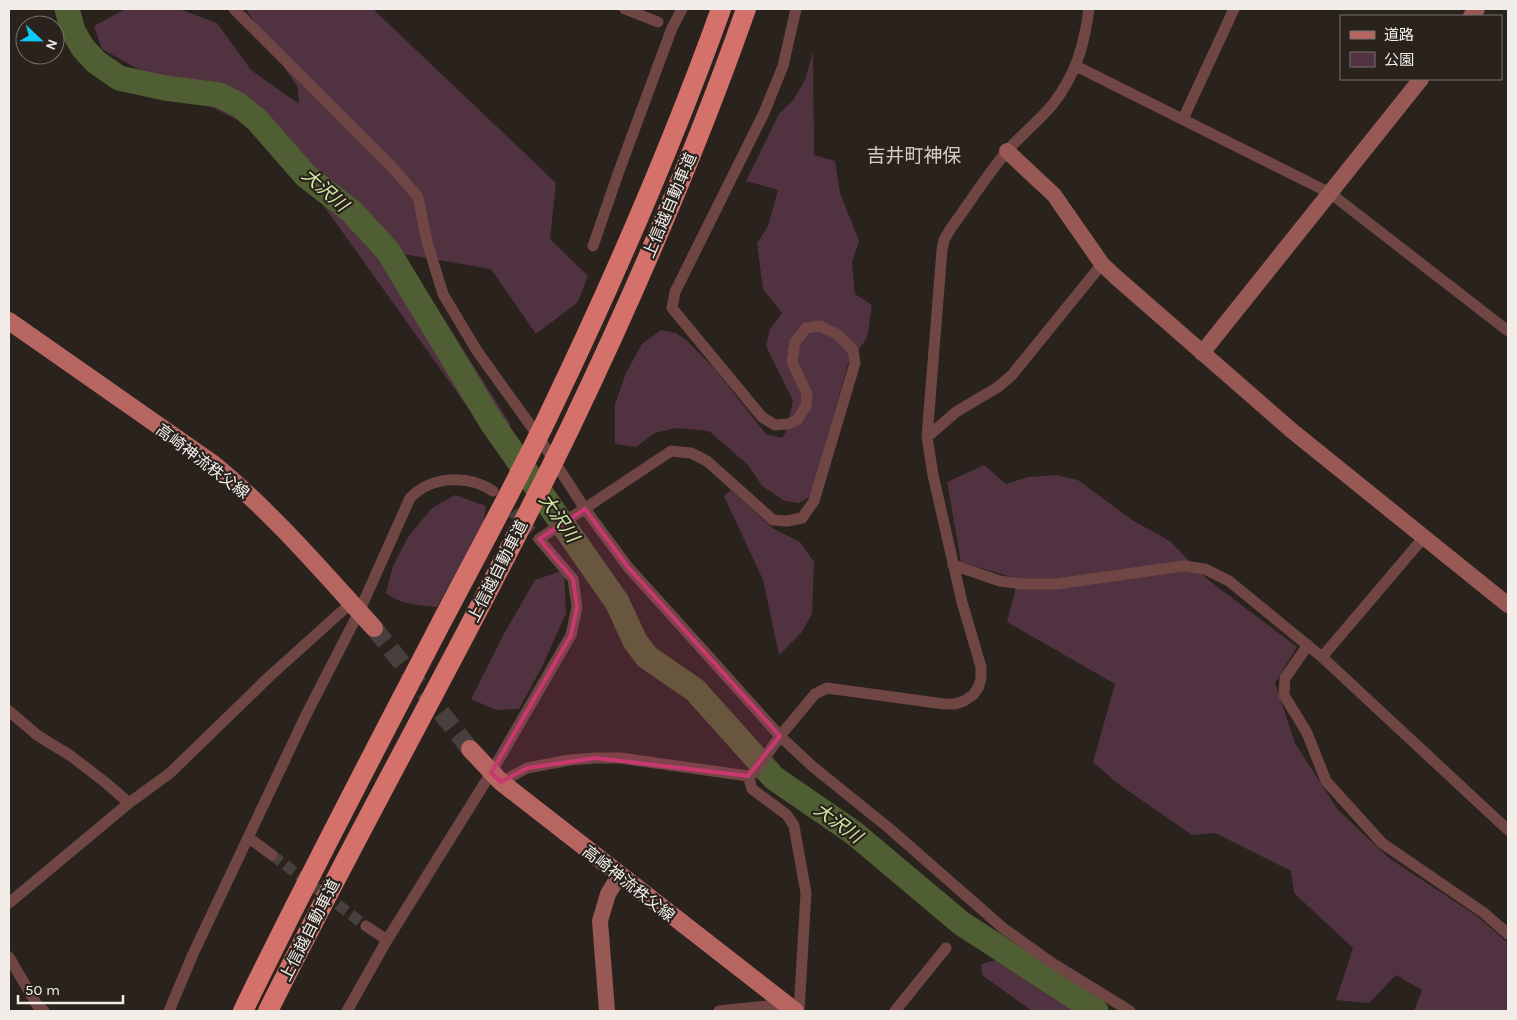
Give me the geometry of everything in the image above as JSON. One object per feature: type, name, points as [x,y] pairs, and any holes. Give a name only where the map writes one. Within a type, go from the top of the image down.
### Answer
[{"type":"highway","name":"上信越自動車道","points":[[243,1011],[317,863],[495,522],[550,412],[612,278],[678,121],[721,9]]},
{"type":"highway","name":"上信越自動車道","points":[[268,1011],[517,534],[570,426],[667,212],[746,9]]},
{"type":"main road","name":"高崎神流秩父線","points":[[9,321],[212,464],[240,487],[286,532],[374,628]]},
{"type":"main road","name":"高崎神流秩父線","points":[[470,749],[496,777],[619,876],[793,1009]]},
{"type":"street","points":[[234,9],[392,167],[418,197],[427,242],[442,294],[477,351],[536,433],[585,509],[628,567],[780,736],[812,766],[890,829],[1003,928],[1052,963],[1130,1011]]},
{"type":"street","points":[[625,9],[658,22]]},
{"type":"street","points":[[593,246],[672,28],[682,9]]},
{"type":"street","points":[[347,1011],[387,940],[496,777],[571,635],[577,607],[573,579],[539,539],[671,451],[691,453],[707,461],[773,520],[787,521],[802,518],[814,501],[855,363],[853,350],[837,334],[820,326],[806,328],[795,342],[792,362],[807,394],[806,406],[797,420],[775,426],[762,417],[672,308],[675,292],[764,113],[783,66],[796,9]]},
{"type":"street","points":[[496,777],[527,768],[570,760],[596,758],[620,758],[748,776],[754,773],[780,736],[815,694],[827,688],[944,704],[955,704],[973,695],[981,679],[981,666],[953,565],[927,437],[944,240],[1007,151],[1052,105],[1076,66],[1086,31],[1089,9]]},
{"type":"street","points":[[1183,119],[1234,9]]},
{"type":"street","points":[[1076,66],[1330,193],[1508,331]]},
{"type":"street","points":[[1202,352],[1420,80]]},
{"type":"street","points":[[1007,151],[1054,195],[1102,264],[1291,430],[1508,605]]},
{"type":"street","points":[[927,437],[956,412],[998,387],[1012,375],[1102,264]]},
{"type":"street","points":[[169,1011],[193,954],[249,838],[355,608],[410,498],[418,489],[430,484],[455,480],[480,484],[492,491]]},
{"type":"street","points":[[1322,657],[1424,537]]},
{"type":"street","points":[[953,565],[1000,581],[1022,584],[1056,584],[1183,566],[1205,569],[1229,581],[1322,657],[1508,830]]},
{"type":"street","points":[[9,904],[129,803],[170,773],[270,676],[355,608]]},
{"type":"street","points":[[1308,645],[1285,678],[1284,696],[1308,733],[1326,781],[1382,843],[1484,913],[1508,934]]},
{"type":"street","points":[[9,711],[37,735],[71,756],[99,777],[129,803]]},
{"type":"street","points":[[719,1011],[793,1009],[806,893],[794,826],[787,814],[752,789],[748,776]]},
{"type":"street","points":[[249,838],[272,855]]},
{"type":"street","points":[[607,1011],[600,921],[608,894],[619,876]]},
{"type":"street","points":[[366,926],[387,940]]},
{"type":"street","points":[[896,1011],[946,948]]},
{"type":"street","points":[[9,957],[37,1005],[44,1011]]},
{"type":"highlighted area","points":[[585,509],[628,567],[780,736],[748,776],[596,758],[527,768],[501,782],[491,773],[571,635],[577,607],[573,579],[539,539]]},
{"type":"green space","points":[[125,9],[179,9],[217,23],[251,70],[299,104],[298,88],[246,9],[373,9],[556,183],[550,239],[588,276],[578,302],[536,334],[491,269],[403,254],[511,425],[491,440],[321,202],[252,127],[170,87],[102,49],[94,26]]},
{"type":"green space","points":[[813,52],[814,155],[835,161],[840,193],[859,241],[852,262],[855,294],[872,305],[867,338],[848,364],[811,496],[799,503],[785,501],[762,486],[748,465],[709,431],[676,428],[655,433],[636,447],[615,444],[615,404],[626,373],[642,344],[661,330],[676,333],[686,340],[714,368],[766,434],[782,438],[786,432],[793,401],[766,346],[770,329],[782,313],[763,289],[757,243],[768,226],[778,190],[746,181],[779,114],[794,99],[805,80]]},
{"type":"green space","points":[[984,465],[1006,484],[1028,477],[1057,475],[1078,480],[1132,520],[1170,541],[1207,579],[1297,647],[1275,683],[1295,743],[1338,810],[1389,858],[1477,916],[1508,943],[1508,1011],[1414,1011],[1422,990],[1396,975],[1369,1003],[1336,1000],[1353,948],[1294,893],[1291,871],[1215,833],[1192,835],[1117,783],[1093,762],[1115,684],[1007,622],[1015,591],[1015,578],[961,562],[947,482]]},
{"type":"green space","points":[[731,490],[774,529],[800,542],[814,562],[812,614],[801,633],[779,655],[763,580],[724,496]]},
{"type":"green space","points":[[455,495],[486,506],[483,525],[437,607],[410,604],[397,600],[386,593],[393,566],[408,537],[432,508]]},
{"type":"green space","points":[[564,570],[566,613],[542,667],[519,709],[496,710],[471,699],[505,632],[535,580]]},
{"type":"green space","points":[[996,960],[1081,1011],[1032,1011],[982,975],[981,964]]},
{"type":"waterway","name":"大沢川","points":[[67,9],[73,31],[83,48],[96,62],[119,78],[165,88],[219,95],[239,105],[257,120],[306,176],[351,211],[388,251],[492,423],[617,602],[635,641],[647,657],[695,690],[774,778],[854,833],[961,923],[1096,1011]]},
{"type":"tunnel","points":[[501,500],[539,539]]},
{"type":"tunnel","points":[[374,628],[470,749]]},
{"type":"tunnel","points":[[272,855],[366,926]]},
{"type":"district","name":"吉井町神保","points":[[914,155]]}]
